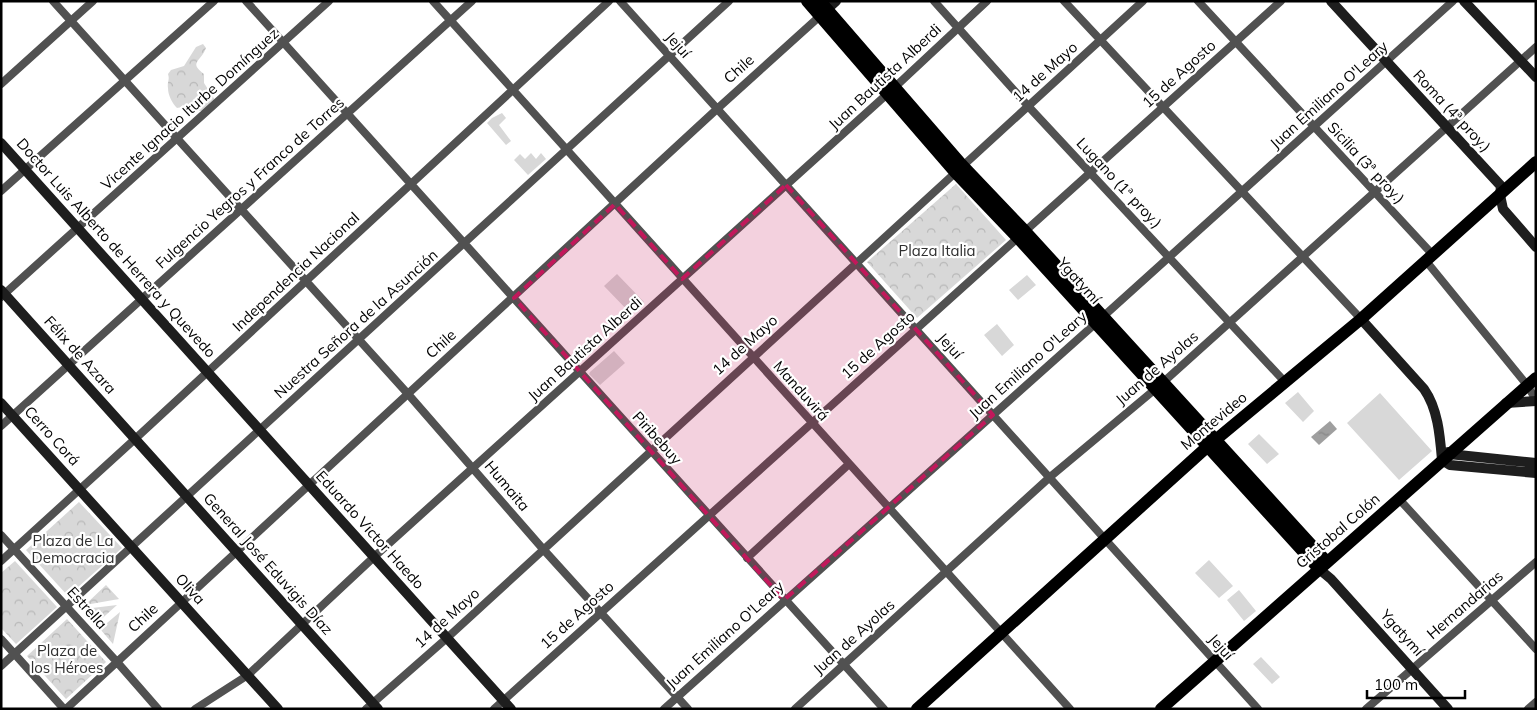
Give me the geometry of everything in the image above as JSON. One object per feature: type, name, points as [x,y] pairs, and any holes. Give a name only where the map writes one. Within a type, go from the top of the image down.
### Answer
[{"type":"main road","name":"Ygatymí","points":[[807,1],[826,7],[891,90],[959,168],[1022,234],[1323,566]]},
{"type":"main road","name":"Montevideo","points":[[917,709],[1211,444],[1361,319],[1536,162]]},
{"type":"main road","name":"Cristobal Colón","points":[[1161,709],[1532,382]]},
{"type":"street","name":"Humaita","points":[[53,1],[408,394],[543,549],[688,709]]},
{"type":"street","points":[[1,84],[93,1]]},
{"type":"street","points":[[1,191],[214,1]]},
{"type":"street","name":"Piribebuy","points":[[246,1],[884,709]]},
{"type":"street","name":"Vicente Ignacio Iturbe Domínguez","points":[[2,293],[78,228],[329,1]]},
{"type":"street","name":"Manduvirá","points":[[433,1],[1070,709]]},
{"type":"street","name":"Fulgencio Yegros y Franco de Torres","points":[[1,426],[472,1]]},
{"type":"street","name":"Independencia Nacional","points":[[1,561],[135,440],[609,1]]},
{"type":"street","name":"Jejuí","points":[[620,1],[1258,709]]},
{"type":"street","name":"Nuestra Señora de la Asunción","points":[[1,666],[729,1]]},
{"type":"street","name":"Lugano (1ª proy.)","points":[[934,1],[1028,106],[1285,382]]},
{"type":"street","name":"Juan Bautista Alberdi","points":[[195,709],[248,675],[374,557],[987,1]]},
{"type":"street","points":[[1064,1],[1424,388],[1431,399],[1441,443],[1450,464],[1536,473]]},
{"type":"street","name":"14 de Mayo","points":[[373,707],[650,450],[1143,1]]},
{"type":"street","name":"Sicilia (3ª proy.)","points":[[1198,1],[1374,192],[1532,382],[1536,401]]},
{"type":"street","name":"15 de Agosto","points":[[494,709],[1281,1]]},
{"type":"street","name":"Roma (4ª proy.)","points":[[1331,1],[1501,186],[1500,195],[1503,209],[1536,247]]},
{"type":"street","name":"Juan Emiliano O'Leary","points":[[664,709],[1169,258],[1453,1]]},
{"type":"street","points":[[1464,1],[1536,77]]},
{"type":"street","name":"Chile","points":[[65,709],[514,298],[826,7]]},
{"type":"street","name":"Juan de Ayolas","points":[[795,709],[1050,478],[1159,386],[1536,47]]},
{"type":"street","name":"Doctor Luis Alberto de Herrera y Quevedo","points":[[1,143],[208,372]]},
{"type":"street","name":"Félix de Azara","points":[[2,293],[135,440]]},
{"type":"street","name":"Eduardo Victor Haedo","points":[[208,372],[511,709]]},
{"type":"street","points":[[1506,403],[1536,401]]},
{"type":"street","name":"Cerro Corá","points":[[1,402],[80,490]]},
{"type":"street","name":"General José Eduvigis Díaz","points":[[135,440],[302,624],[373,707]]},
{"type":"street","points":[[1446,457],[1536,463]]},
{"type":"street","points":[[747,558],[849,464]]},
{"type":"street","name":"Oliva","points":[[80,490],[278,709]]},
{"type":"street","points":[[1399,499],[1536,650]]},
{"type":"street","name":"Estrella","points":[[1,535],[158,709]]},
{"type":"street","name":"Hernandarias","points":[[1366,709],[1536,562]]},
{"type":"street","name":"Ygatymí","points":[[1323,566],[1331,579],[1448,709]]},
{"type":"street","points":[[1,639],[65,709]]},
{"type":"street","points":[[1528,709],[1536,702]]},
{"type":"highlighted area","points":[[786,185],[993,415],[784,600],[514,298],[615,204],[682,279]]},
{"type":"green space","points":[[203,44],[206,48],[196,64],[204,74],[204,83],[215,100],[206,111],[195,111],[188,106],[177,108],[169,93],[168,74],[171,70],[184,66],[196,47]]},
{"type":"green space","points":[[502,113],[506,118],[499,125],[511,141],[506,145],[487,123]]},
{"type":"green space","points":[[531,153],[536,159],[541,153],[546,159],[528,175],[514,160],[520,154],[525,159]]},
{"type":"green space","name":"Plaza Italia","points":[[956,184],[1006,240],[917,318],[867,262]]},
{"type":"green space","points":[[617,274],[644,302],[631,314],[604,286]]},
{"type":"green space","points":[[1027,275],[1036,285],[1018,300],[1009,290]]},
{"type":"green space","points":[[997,324],[1014,345],[1002,356],[984,335]]},
{"type":"green space","points":[[614,351],[625,363],[600,385],[589,374]]},
{"type":"green space","points":[[1298,392],[1314,411],[1303,422],[1285,403]]},
{"type":"green space","points":[[1380,393],[1432,451],[1399,480],[1347,423]]},
{"type":"green space","points":[[1259,434],[1279,454],[1267,464],[1248,444]]},
{"type":"green space","name":"Plaza de La Democracia","points":[[79,502],[122,548],[68,596],[26,550]]},
{"type":"green space","points":[[1209,560],[1233,586],[1219,598],[1195,573]]},
{"type":"green space","points":[[15,561],[57,607],[16,644],[1,628],[1,573]]},
{"type":"green space","points":[[106,585],[119,599],[85,605]]},
{"type":"green space","points":[[1239,590],[1256,611],[1244,621],[1227,600]]},
{"type":"green space","points":[[117,605],[97,623],[84,609]]},
{"type":"green space","points":[[120,612],[113,644],[100,629]]},
{"type":"green space","name":"Plaza de los Héroes","points":[[67,619],[106,662],[66,699],[27,656]]},
{"type":"green space","points":[[1261,657],[1280,677],[1272,684],[1253,664]]},
{"type":"water","points":[[1330,421],[1337,429],[1319,445],[1311,437]]}]
